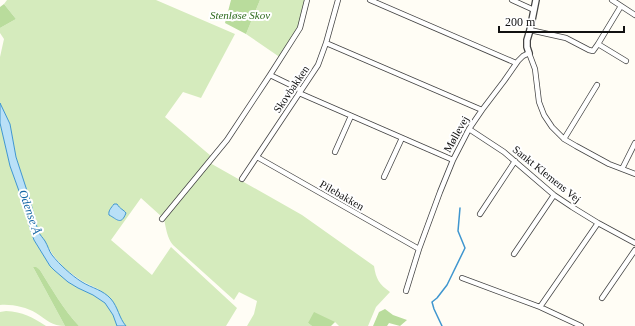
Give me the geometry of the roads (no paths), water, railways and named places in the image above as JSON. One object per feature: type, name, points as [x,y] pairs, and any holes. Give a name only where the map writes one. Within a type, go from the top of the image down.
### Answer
[{"type":"street","points":[[162,219],[227,140],[300,28],[307,0]]},
{"type":"street","name":"Skovbakken","points":[[242,179],[318,66],[338,0]]},
{"type":"street","points":[[370,0],[516,63]]},
{"type":"street","points":[[512,0],[534,10]]},
{"type":"street","points":[[536,0],[527,40],[527,47],[535,69],[540,102],[544,115],[552,127],[576,146],[609,164],[635,174]]},
{"type":"street","points":[[612,0],[635,15]]},
{"type":"street","points":[[530,30],[566,38],[589,50],[593,50],[621,6]]},
{"type":"street","points":[[326,43],[482,110]]},
{"type":"street","points":[[598,44],[626,61]]},
{"type":"street","name":"Møllevej","points":[[406,291],[419,249],[440,192],[453,160],[469,129],[504,82],[516,63],[529,53]]},
{"type":"street","points":[[270,75],[300,92],[351,116],[453,160]]},
{"type":"street","points":[[564,138],[597,85]]},
{"type":"street","points":[[335,152],[351,116]]},
{"type":"street","name":"Sankt Klemens Vej","points":[[469,129],[504,152],[554,195],[598,223],[635,243]]},
{"type":"street","points":[[384,177],[402,138]]},
{"type":"street","points":[[622,169],[635,144]]},
{"type":"street","name":"Pilebakken","points":[[257,157],[419,249]]},
{"type":"street","points":[[480,214],[515,161]]},
{"type":"street","points":[[514,254],[554,195]]},
{"type":"street","points":[[540,307],[598,223]]},
{"type":"street","points":[[602,298],[635,250]]},
{"type":"street","points":[[462,278],[540,307],[581,326]]},
{"type":"water","name":"Odense Å","points":[[0,103],[10,124],[16,157],[38,231],[52,255],[66,270],[82,282],[101,291],[111,299],[126,326],[117,326],[113,315],[105,303],[68,282],[54,270],[34,240],[24,205],[10,166],[0,123]]},
{"type":"water","points":[[114,204],[117,204],[126,213],[121,220],[117,220],[109,215],[109,211]]},
{"type":"waterway","points":[[442,326],[432,302],[447,285],[465,248],[458,231],[460,208]]},
{"type":"park label","name":"Stenløse Skov","points":[[240,15]]}]
